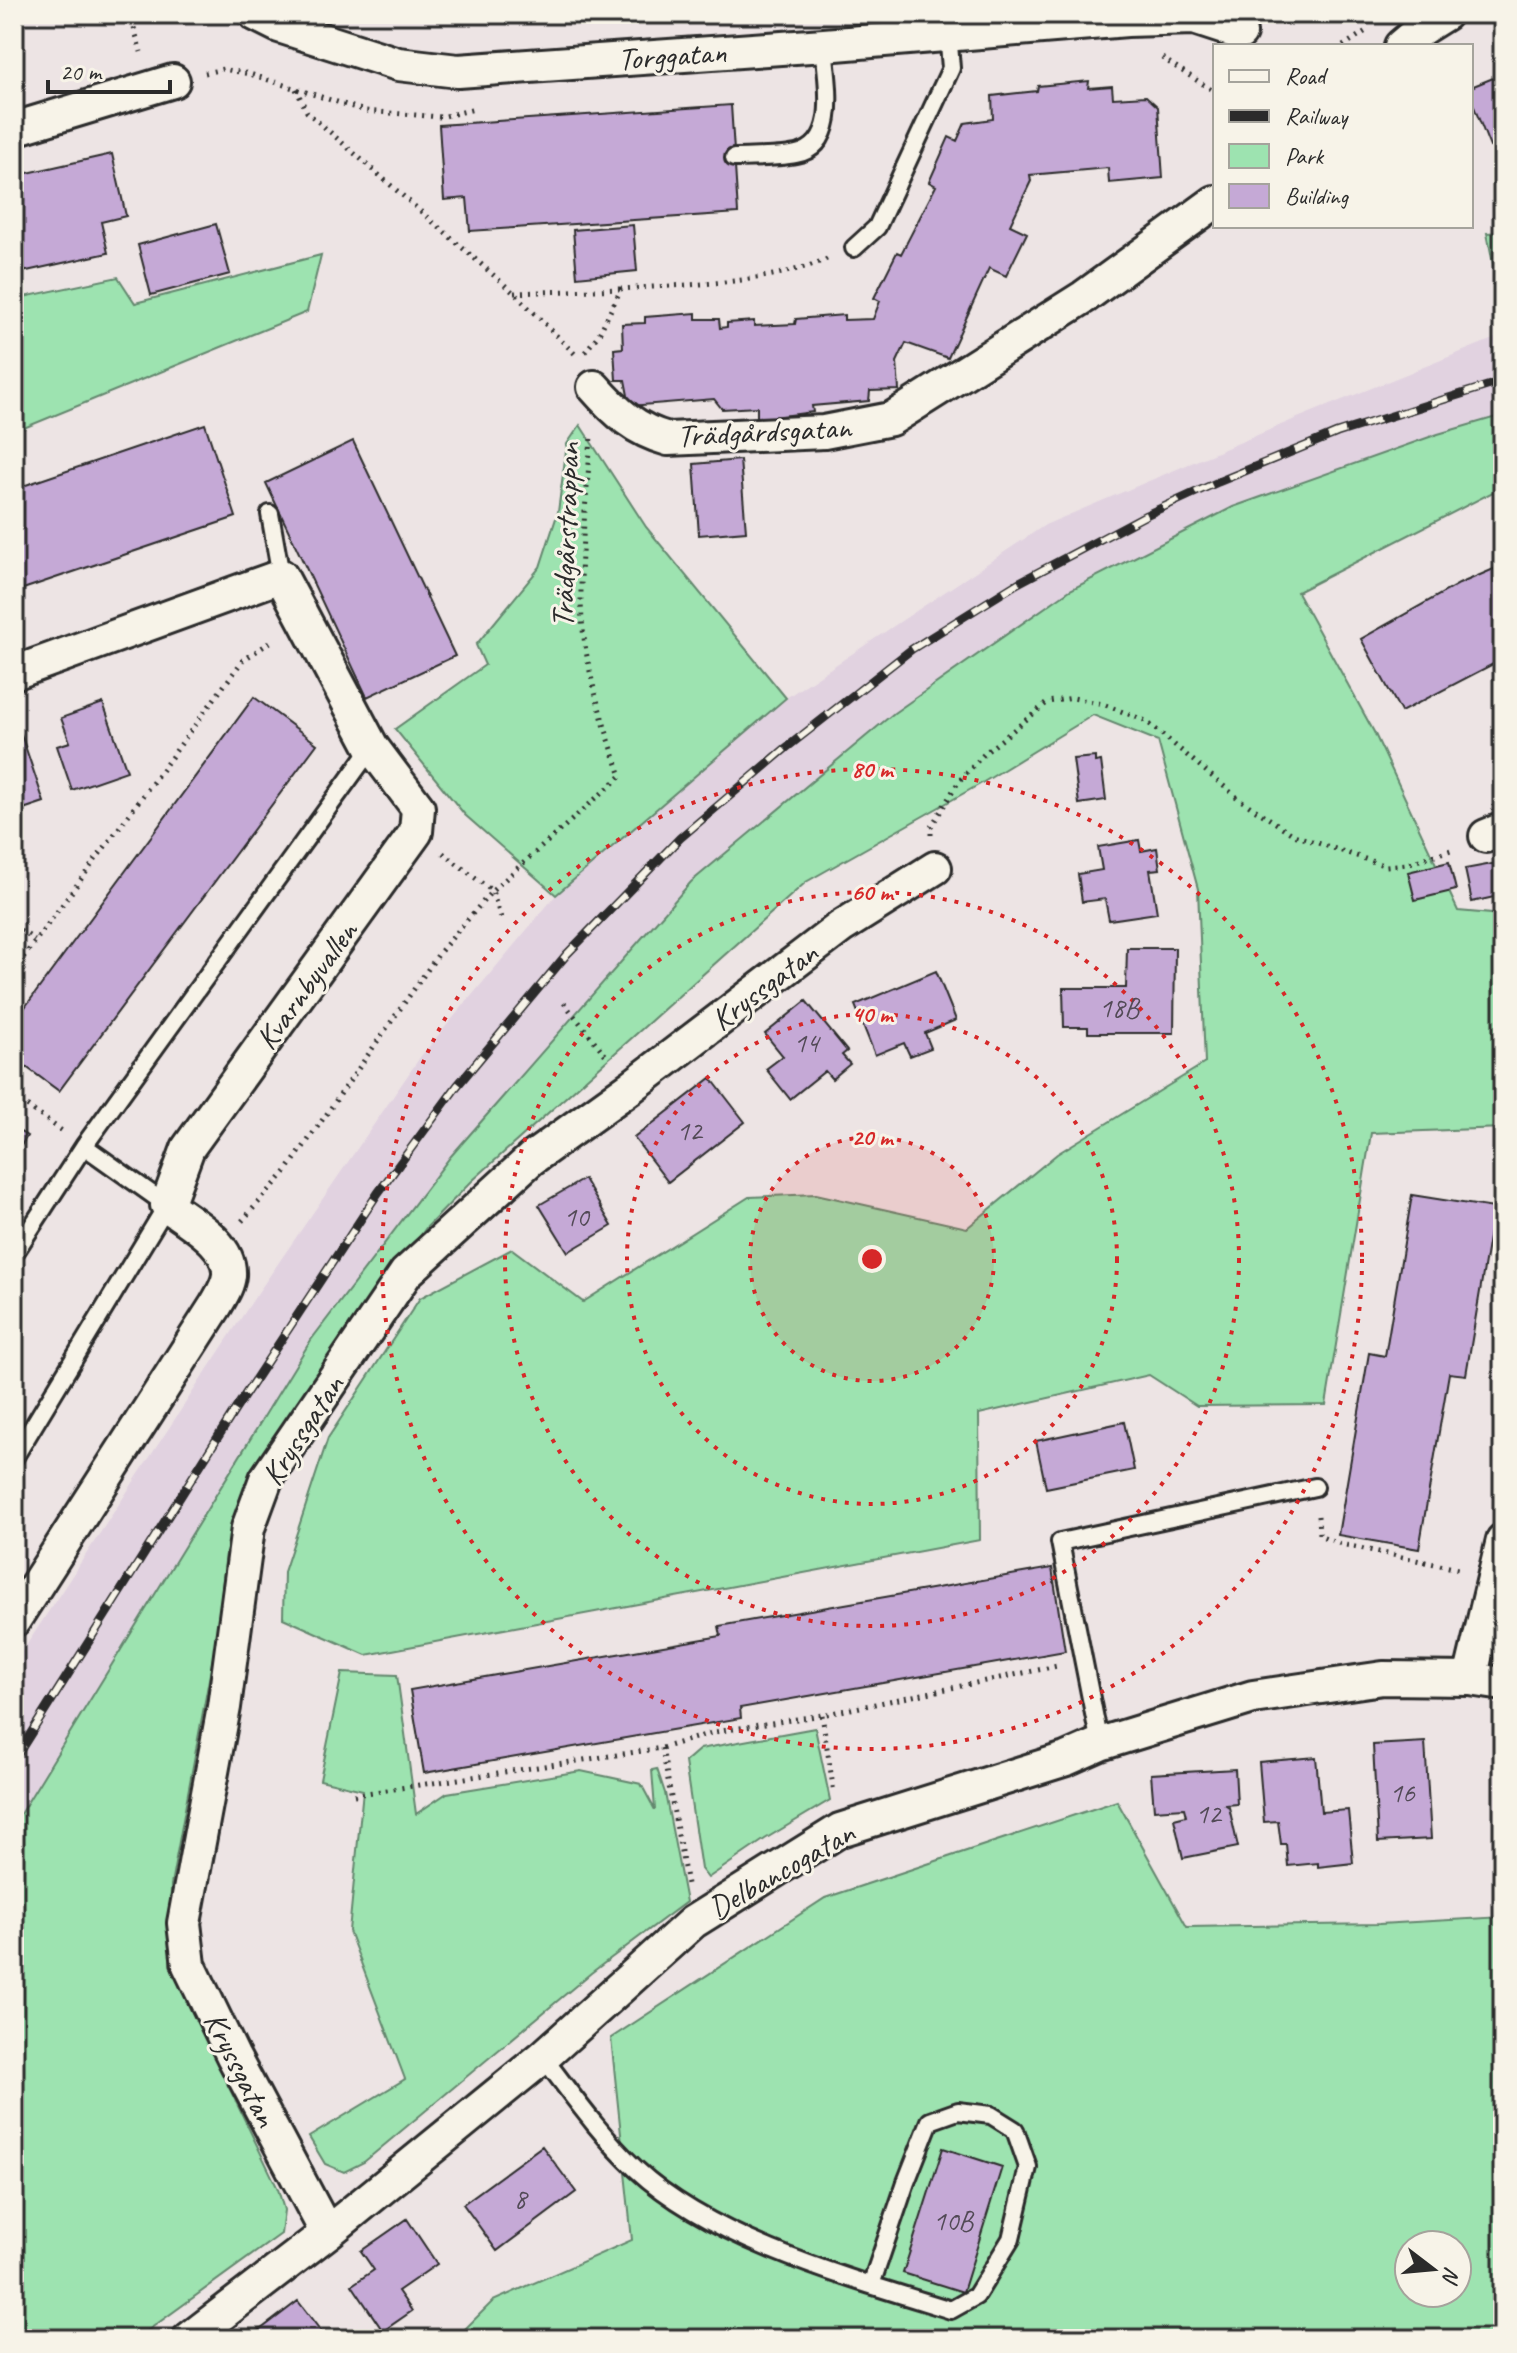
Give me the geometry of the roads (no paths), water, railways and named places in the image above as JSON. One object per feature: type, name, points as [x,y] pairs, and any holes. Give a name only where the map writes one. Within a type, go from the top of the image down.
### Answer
[{"type":"street","name":"Torggatan","points":[[255,14],[279,26],[398,64],[458,71],[1127,20],[1194,18],[1247,24]]},
{"type":"street","points":[[1403,44],[1445,14]]},
{"type":"street","points":[[14,129],[173,81]]},
{"type":"street","name":"Trädgårdsgatan","points":[[587,373],[612,407],[645,432],[668,439],[824,432],[871,425],[891,419],[1084,297],[1213,203]]},
{"type":"street","points":[[14,673],[281,576],[372,747]]},
{"type":"street","name":"Kvarnbyvallen","points":[[167,1205],[188,1148],[416,832],[418,808],[372,747]]},
{"type":"street","name":"Kryssgatan","points":[[327,2233],[233,2056],[189,1965],[184,1923],[224,1707],[248,1528],[266,1479],[406,1273],[531,1159],[841,927],[935,868]]},
{"type":"street","points":[[14,1620],[216,1305],[229,1274],[228,1260],[220,1246],[167,1205]]},
{"type":"street","points":[[1470,1679],[1503,1540]]},
{"type":"street","name":"Delbancogatan","points":[[189,2339],[327,2233],[543,2057],[693,1922],[840,1830],[1253,1697],[1383,1678],[1470,1679],[1503,1684]]},
{"type":"lane","points":[[854,248],[877,227],[951,68],[948,33]]},
{"type":"lane","points":[[734,158],[799,154],[814,147],[822,136],[828,118],[824,45]]},
{"type":"lane","points":[[270,514],[281,576]]},
{"type":"lane","points":[[14,1254],[84,1146],[372,747]]},
{"type":"lane","points":[[14,1458],[167,1205],[84,1146]]},
{"type":"lane","points":[[1100,1744],[1060,1542],[1315,1487]]},
{"type":"lane","points":[[543,2057],[590,2118],[637,2170],[701,2216],[837,2275],[951,2310],[976,2296],[1011,2239],[1028,2167],[1015,2130],[991,2115],[958,2111],[930,2121],[871,2285]]},
{"type":"railway","points":[[14,1760],[235,1410],[378,1193],[457,1086],[567,954],[680,838],[786,748],[912,649],[1018,583],[1146,515],[1218,482],[1337,433],[1503,381]]}]
